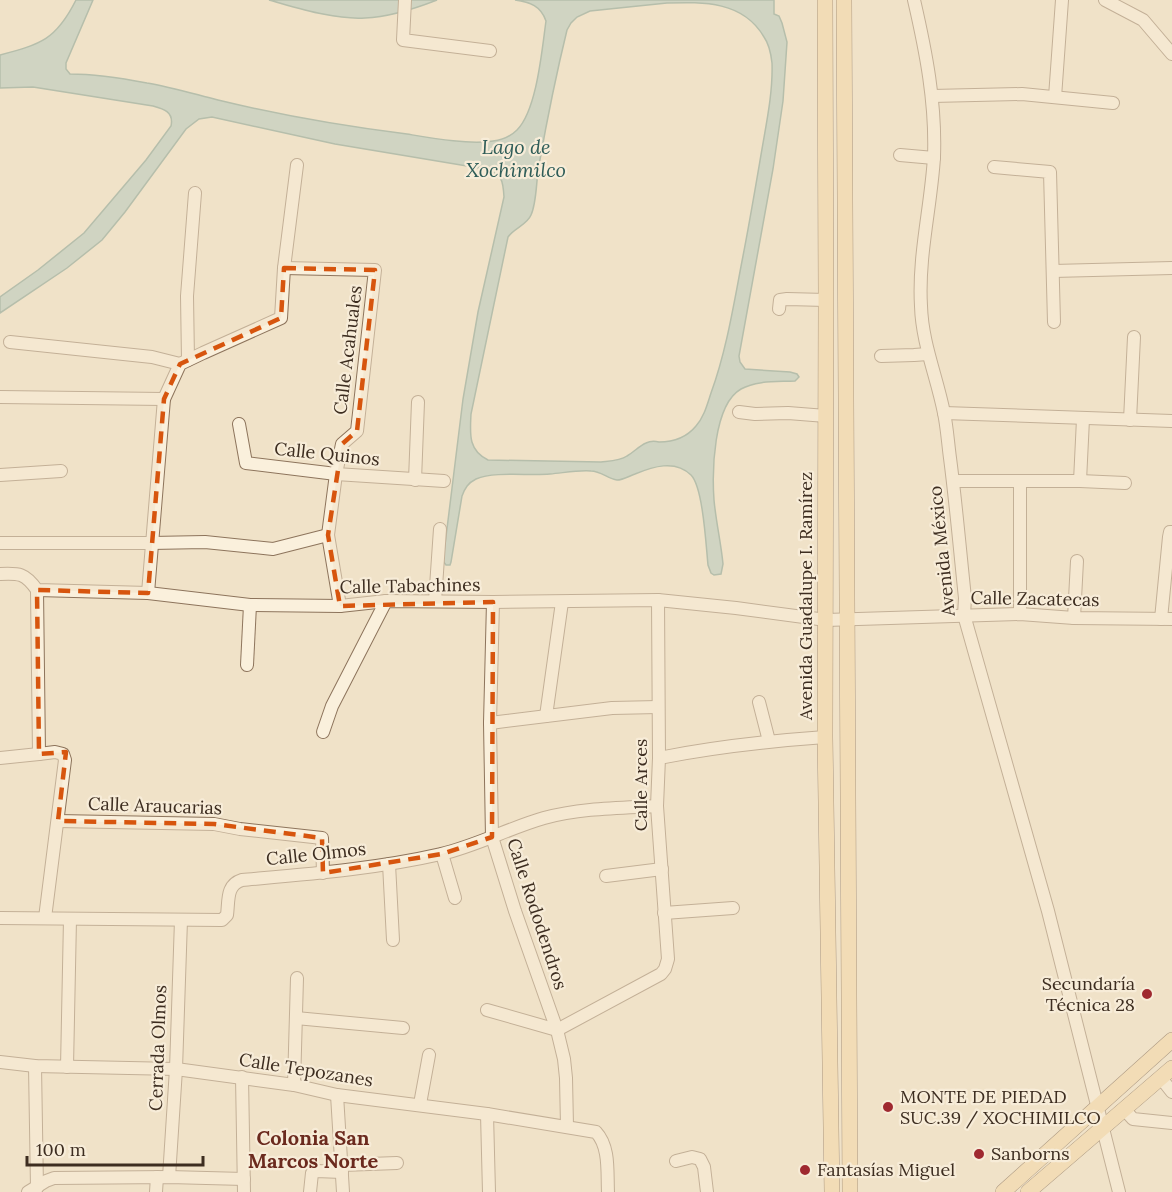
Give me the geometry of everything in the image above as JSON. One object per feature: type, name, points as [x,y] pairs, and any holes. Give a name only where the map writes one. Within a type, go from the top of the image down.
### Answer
[{"type":"main road","name":"Avenida Guadalupe I. Ramírez","points":[[825,0],[825,737],[832,1192]]},
{"type":"main road","points":[[844,0],[850,1192]]},
{"type":"main road","points":[[1003,1192],[1172,1040]]},
{"type":"main road","points":[[1028,1192],[1166,1073]]},
{"type":"street","points":[[405,0],[403,40],[490,51]]},
{"type":"street","name":"Avenida México","points":[[914,0],[928,64],[932,96],[934,158],[920,280],[921,309],[928,354],[944,413],[965,598],[964,615],[1048,911],[1119,1192]]},
{"type":"street","points":[[1055,98],[1062,0]]},
{"type":"street","points":[[1105,0],[1143,20],[1172,54]]},
{"type":"street","points":[[932,96],[1022,94],[1113,103]]},
{"type":"street","points":[[900,156],[934,158]]},
{"type":"street","points":[[10,342],[184,362],[281,318],[297,165]]},
{"type":"street","points":[[994,166],[1050,172],[1053,322]]},
{"type":"street","points":[[148,593],[164,399],[184,362],[195,193]]},
{"type":"street","name":"Calle Acahuales","points":[[285,267],[375,270],[357,431],[342,444],[328,535],[340,606]]},
{"type":"street","points":[[1053,271],[1172,268]]},
{"type":"street","points":[[779,309],[780,300],[826,300]]},
{"type":"street","points":[[1130,420],[1134,337]]},
{"type":"street","points":[[880,356],[928,354]]},
{"type":"street","points":[[0,397],[164,399]]},
{"type":"street","points":[[415,480],[417,402]]},
{"type":"street","points":[[739,412],[826,416]]},
{"type":"street","points":[[944,413],[1172,422]]},
{"type":"street","points":[[1080,481],[1083,419]]},
{"type":"street","name":"Calle Quinos","points":[[240,424],[246,463],[336,474],[444,481]]},
{"type":"street","points":[[0,475],[61,471]]},
{"type":"street","points":[[953,482],[1125,483]]},
{"type":"street","points":[[1020,482],[1020,614]]},
{"type":"street","points":[[435,601],[440,529]]},
{"type":"street","points":[[1166,619],[1169,537],[1172,532]]},
{"type":"street","points":[[0,543],[205,542],[273,549],[328,535]]},
{"type":"street","points":[[1074,618],[1077,561]]},
{"type":"street","points":[[0,574],[16,573],[29,580],[37,590],[39,754]]},
{"type":"street","name":"Calle Tabachines","points":[[37,590],[148,593],[250,605],[340,606],[435,601],[493,603],[658,600],[826,620]]},
{"type":"street","name":"Calle Arces","points":[[557,1030],[661,974],[668,959],[657,806],[658,600]]},
{"type":"street","points":[[323,732],[332,706],[386,602]]},
{"type":"street","points":[[546,716],[562,602]]},
{"type":"street","name":"Calle Rododendros","points":[[493,603],[490,723],[492,837],[515,911],[557,1030],[566,1078],[567,1126]]},
{"type":"street","points":[[247,665],[250,605]]},
{"type":"street","name":"Calle Zacatecas","points":[[826,620],[1020,614],[1074,618],[1166,619]]},
{"type":"street","points":[[759,702],[769,741]]},
{"type":"street","points":[[490,723],[612,708],[658,706]]},
{"type":"street","points":[[659,758],[769,741],[825,737]]},
{"type":"street","points":[[0,758],[55,752],[63,754],[65,760],[45,918]]},
{"type":"street","name":"Calle Olmos","points":[[0,918],[222,920],[228,915],[230,888],[235,882],[242,880],[323,873],[389,864],[442,854],[546,818],[588,810],[657,806]]},
{"type":"street","name":"Calle Araucarias","points":[[58,820],[214,824],[322,838],[323,873]]},
{"type":"street","points":[[442,854],[455,898]]},
{"type":"street","points":[[389,864],[393,940]]},
{"type":"street","points":[[606,876],[662,869]]},
{"type":"street","points":[[664,913],[733,908]]},
{"type":"street","points":[[67,1067],[70,919]]},
{"type":"street","name":"Cerrada Olmos","points":[[156,1192],[163,1177],[176,1070],[181,920]]},
{"type":"street","points":[[294,1085],[297,978]]},
{"type":"street","points":[[487,1010],[557,1030]]},
{"type":"street","points":[[296,1018],[403,1028]]},
{"type":"street","points":[[420,1104],[429,1055]]},
{"type":"street","name":"Calle Tepozanes","points":[[0,1062],[34,1066],[176,1070],[243,1077],[337,1095],[487,1113],[596,1132],[602,1138],[606,1149],[608,1192]]},
{"type":"street","points":[[34,1066],[39,1188],[54,1179],[163,1177],[244,1179]]},
{"type":"street","points":[[1166,1073],[1172,1092]]},
{"type":"street","points":[[243,1077],[244,1192]]},
{"type":"street","points":[[337,1095],[344,1192]]},
{"type":"street","points":[[1124,1108],[1133,1119],[1172,1123]]},
{"type":"street","points":[[487,1113],[489,1192]]},
{"type":"street","points":[[675,1161],[693,1157],[700,1159],[704,1167],[708,1192]]},
{"type":"street","points":[[310,1192],[312,1173],[316,1171],[397,1163]]},
{"type":"street","points":[[1017,1192],[1022,1176]]},
{"type":"highlighted area","points":[[284,268],[375,270],[357,431],[342,444],[328,535],[340,606],[493,602],[492,837],[442,854],[323,873],[322,838],[214,824],[58,821],[66,752],[39,754],[37,590],[148,593],[164,399],[180,364],[281,318]]},
{"type":"water","name":"Lago de Xochimilco","points":[[76,0],[93,0],[66,63],[66,69],[70,74],[108,77],[156,85],[335,124],[450,140],[483,142],[503,139],[517,130],[524,121],[538,78],[546,21],[534,6],[515,0],[774,0],[774,14],[779,16],[787,42],[783,101],[739,356],[745,369],[790,372],[799,377],[795,381],[768,382],[747,386],[732,397],[725,409],[716,440],[713,473],[714,500],[723,564],[721,574],[711,573],[708,565],[703,517],[695,481],[685,470],[671,466],[656,467],[617,480],[595,471],[493,475],[476,479],[467,486],[462,496],[450,565],[446,565],[443,561],[463,399],[478,312],[504,197],[500,178],[485,169],[335,144],[212,117],[199,119],[186,129],[102,240],[67,268],[0,313],[0,297],[84,233],[146,160],[171,126],[170,114],[153,106],[33,87],[0,88],[0,55],[46,38],[54,32]],"holes":[[[681,3],[722,6],[745,16],[766,40],[772,63],[768,116],[751,216],[721,360],[705,411],[696,426],[684,436],[669,441],[648,442],[618,460],[601,462],[488,460],[481,456],[472,441],[471,414],[508,237],[527,221],[533,210],[545,131],[567,30],[577,17],[590,11]]]},
{"type":"water","points":[[269,0],[437,0],[392,14],[353,18],[317,13]]},
{"type":"place","name":"Secundaría Técnica 28","points":[[1147,994]]},
{"type":"place","name":"MONTE DE PIEDAD SUC.39 / XOCHIMILCO","points":[[888,1107]]},
{"type":"place","name":"Sanborns","points":[[979,1154]]},
{"type":"place","name":"Fantasías Miguel","points":[[805,1170]]},
{"type":"district","name":"Colonia San Marcos Norte","points":[[313,1150]]}]
